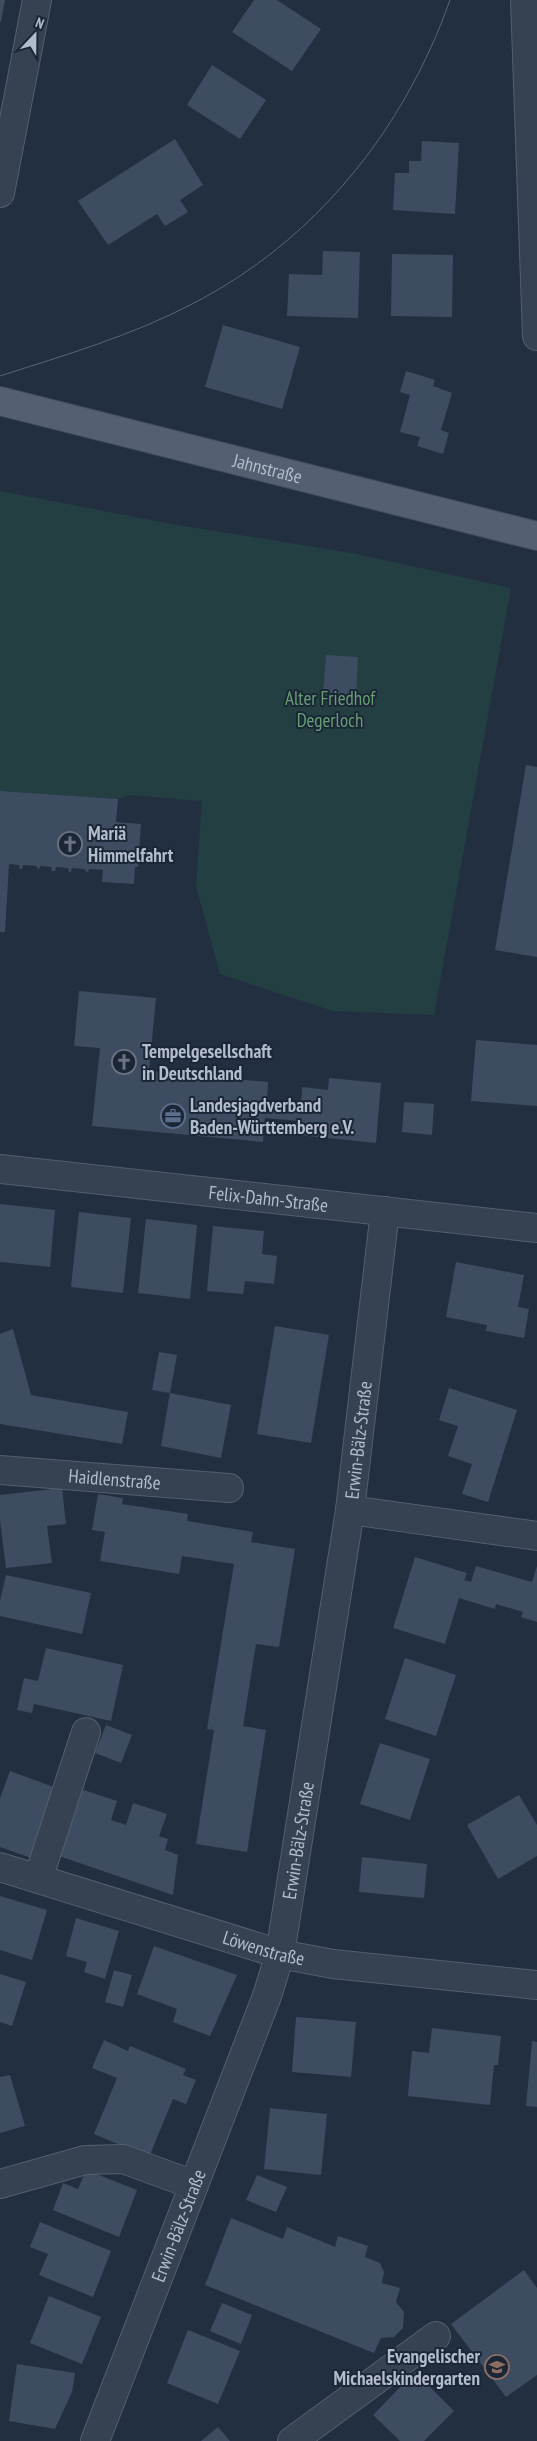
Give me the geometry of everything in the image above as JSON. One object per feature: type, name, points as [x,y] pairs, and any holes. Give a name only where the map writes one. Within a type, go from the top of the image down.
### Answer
[{"type":"main road","name":"Jahnstraße","points":[[0,401],[537,536]]},
{"type":"street","points":[[0,192],[36,0]]},
{"type":"street","points":[[525,0],[537,336]]},
{"type":"street","name":"Felix-Dahn-Straße","points":[[0,1169],[537,1228]]},
{"type":"street","name":"Erwin-Bälz-Straße","points":[[95,2441],[268,1996],[280,1954],[350,1510],[385,1211]]},
{"type":"street","name":"Haidlenstraße","points":[[0,1470],[229,1488]]},
{"type":"street","points":[[350,1510],[537,1536]]},
{"type":"street","points":[[38,1879],[86,1732]]},
{"type":"street","name":"Löwenstraße","points":[[0,1868],[280,1954],[333,1964],[537,1985]]},
{"type":"street","points":[[0,2184],[85,2160],[123,2159],[194,2185]]},
{"type":"street","points":[[306,2437],[436,2336]]},
{"type":"green space","name":"Alter Friedhof Degerloch","points":[[0,491],[171,524],[352,553],[511,588],[434,1015],[333,1011],[220,974],[196,886],[202,801],[129,795],[118,799],[0,791]]},
{"type":"building","points":[[0,0],[5,0],[1,22],[0,22]]},
{"type":"building","points":[[254,0],[277,0],[321,29],[292,71],[232,32]]},
{"type":"building","points":[[212,65],[266,100],[240,139],[187,105]]},
{"type":"building","points":[[175,139],[203,185],[180,200],[188,212],[165,226],[157,214],[108,245],[78,201]]},
{"type":"building","points":[[422,141],[459,143],[455,214],[393,210],[395,173],[409,173],[409,161],[421,161]]},
{"type":"building","points":[[323,251],[360,252],[358,318],[287,316],[289,274],[322,275]]},
{"type":"building","points":[[392,254],[453,255],[452,317],[391,316]]},
{"type":"building","points":[[223,325],[300,347],[282,409],[205,387]]},
{"type":"building","points":[[406,371],[435,380],[433,386],[452,393],[441,430],[449,433],[443,454],[417,446],[420,437],[400,432],[410,395],[400,392]]},
{"type":"building","points":[[326,655],[358,657],[356,697],[323,695]]},
{"type":"building","points":[[526,765],[537,767],[537,957],[495,950]]},
{"type":"building","name":"Mariä Himmelfahrt","points":[[0,791],[118,799],[116,822],[141,824],[138,867],[135,867],[134,884],[102,882],[103,870],[89,869],[88,873],[84,869],[72,868],[71,872],[69,872],[68,868],[56,867],[55,871],[52,871],[51,867],[40,866],[39,870],[36,866],[23,865],[22,869],[20,869],[19,865],[9,864],[5,932],[0,932]]},
{"type":"building","points":[[79,991],[156,998],[149,1071],[268,1082],[267,1102],[301,1106],[302,1087],[328,1090],[329,1078],[381,1083],[376,1143],[298,1135],[299,1121],[265,1118],[263,1142],[92,1126],[100,1048],[74,1046]]},
{"type":"building","points":[[476,1040],[537,1045],[537,1106],[471,1101]]},
{"type":"building","points":[[404,1102],[434,1104],[432,1135],[402,1132]]},
{"type":"building","points":[[0,1204],[55,1210],[50,1267],[0,1262]]},
{"type":"building","points":[[79,1212],[131,1218],[123,1293],[71,1287]]},
{"type":"building","points":[[146,1219],[197,1225],[190,1299],[138,1293]]},
{"type":"building","points":[[213,1226],[264,1231],[262,1254],[277,1256],[274,1284],[245,1281],[243,1294],[207,1291]]},
{"type":"building","points":[[456,1262],[524,1275],[518,1307],[529,1309],[524,1338],[486,1331],[487,1325],[446,1317]]},
{"type":"building","points":[[275,1326],[329,1335],[311,1443],[257,1434]]},
{"type":"building","points":[[13,1329],[31,1395],[128,1412],[122,1444],[0,1424],[0,1334]]},
{"type":"building","points":[[159,1352],[177,1355],[170,1393],[152,1390]]},
{"type":"building","points":[[449,1388],[517,1410],[488,1502],[462,1494],[472,1464],[448,1456],[458,1426],[439,1420]]},
{"type":"building","points":[[170,1393],[231,1405],[221,1458],[161,1446]]},
{"type":"building","points":[[62,1488],[66,1524],[47,1526],[52,1563],[6,1568],[0,1520],[0,1495]]},
{"type":"building","points":[[98,1494],[123,1498],[122,1504],[188,1514],[187,1521],[253,1532],[251,1542],[295,1549],[279,1647],[256,1644],[243,1726],[266,1730],[247,1852],[196,1844],[214,1730],[207,1729],[234,1564],[182,1556],[179,1574],[100,1561],[105,1532],[92,1530]]},
{"type":"building","points":[[415,1557],[467,1573],[464,1580],[471,1582],[476,1566],[532,1582],[537,1566],[537,1622],[521,1617],[523,1612],[496,1604],[495,1609],[459,1598],[445,1644],[393,1628]]},
{"type":"building","points":[[6,1575],[91,1593],[82,1634],[0,1616],[0,1601]]},
{"type":"building","points":[[46,1648],[123,1665],[111,1721],[34,1704],[32,1713],[17,1710],[24,1678],[38,1681]]},
{"type":"building","points":[[405,1658],[456,1675],[436,1736],[385,1719]]},
{"type":"building","points":[[106,1725],[132,1735],[121,1763],[95,1753]]},
{"type":"building","points":[[380,1743],[430,1759],[410,1820],[360,1804]]},
{"type":"building","points":[[10,1771],[59,1789],[34,1859],[0,1847],[0,1798]]},
{"type":"building","points":[[78,1788],[117,1801],[111,1820],[126,1825],[133,1803],[167,1814],[159,1836],[168,1839],[165,1850],[178,1855],[173,1895],[56,1855]]},
{"type":"building","points":[[519,1795],[537,1825],[537,1856],[498,1879],[467,1825]]},
{"type":"building","points":[[362,1857],[427,1864],[424,1898],[359,1892]]},
{"type":"building","points":[[0,1896],[47,1910],[32,1960],[0,1950]]},
{"type":"building","points":[[76,1918],[119,1931],[105,1979],[84,1972],[87,1962],[66,1956]]},
{"type":"building","points":[[154,1946],[237,1975],[210,2036],[173,2022],[177,2009],[137,1994]]},
{"type":"building","points":[[114,1970],[132,1975],[123,2007],[105,2002]]},
{"type":"building","points":[[0,1974],[26,1982],[12,2026],[0,2022]]},
{"type":"building","points":[[296,2017],[356,2022],[351,2077],[292,2072]]},
{"type":"building","points":[[432,2028],[501,2036],[498,2065],[494,2065],[490,2105],[408,2096],[412,2051],[429,2053]]},
{"type":"building","points":[[104,2040],[128,2051],[130,2046],[186,2069],[183,2075],[196,2080],[186,2104],[173,2099],[149,2157],[94,2134],[117,2078],[92,2068]]},
{"type":"building","points":[[532,2041],[537,2042],[537,2107],[526,2106]]},
{"type":"building","points":[[10,2075],[25,2126],[0,2133],[0,2077]]},
{"type":"building","points":[[270,2108],[327,2114],[321,2175],[264,2169]]},
{"type":"building","points":[[86,2170],[137,2190],[119,2237],[53,2210],[63,2183],[78,2189]]},
{"type":"building","points":[[257,2175],[287,2187],[276,2212],[246,2200]]},
{"type":"building","points":[[231,2218],[283,2239],[287,2227],[335,2247],[338,2236],[368,2246],[365,2257],[380,2263],[384,2272],[382,2283],[400,2288],[396,2302],[404,2312],[403,2328],[394,2337],[381,2338],[374,2353],[205,2285]]},
{"type":"building","points":[[40,2222],[111,2251],[93,2297],[39,2275],[48,2254],[30,2247]]},
{"type":"building","points":[[524,2270],[537,2288],[537,2375],[506,2397],[451,2324]]},
{"type":"building","points":[[49,2296],[101,2317],[82,2364],[30,2343]]},
{"type":"building","points":[[222,2303],[252,2315],[241,2344],[210,2331]]},
{"type":"building","points":[[188,2330],[240,2351],[218,2404],[167,2383]]},
{"type":"building","points":[[17,2364],[75,2373],[72,2392],[55,2429],[9,2421]]},
{"type":"building","points":[[415,2372],[454,2411],[424,2441],[400,2441],[373,2415]]},
{"type":"building","points":[[218,2427],[230,2441],[201,2441]]},
{"type":"tram line","points":[[0,376],[98,344],[169,315],[237,278],[278,248],[316,214],[350,177],[381,137],[408,93],[431,48],[450,0]]},
{"type":"place","name":"Mariä Himmelfahrt","points":[[70,844]]},
{"type":"place","name":"Tempelgesellschaft in Deutschland","points":[[124,1062]]},
{"type":"place","name":"Landesjagdverband Baden-Württemberg e.V.","points":[[173,1116]]},
{"type":"place","name":"Evangelischer Michaelskindergarten","points":[[497,2367]]}]
